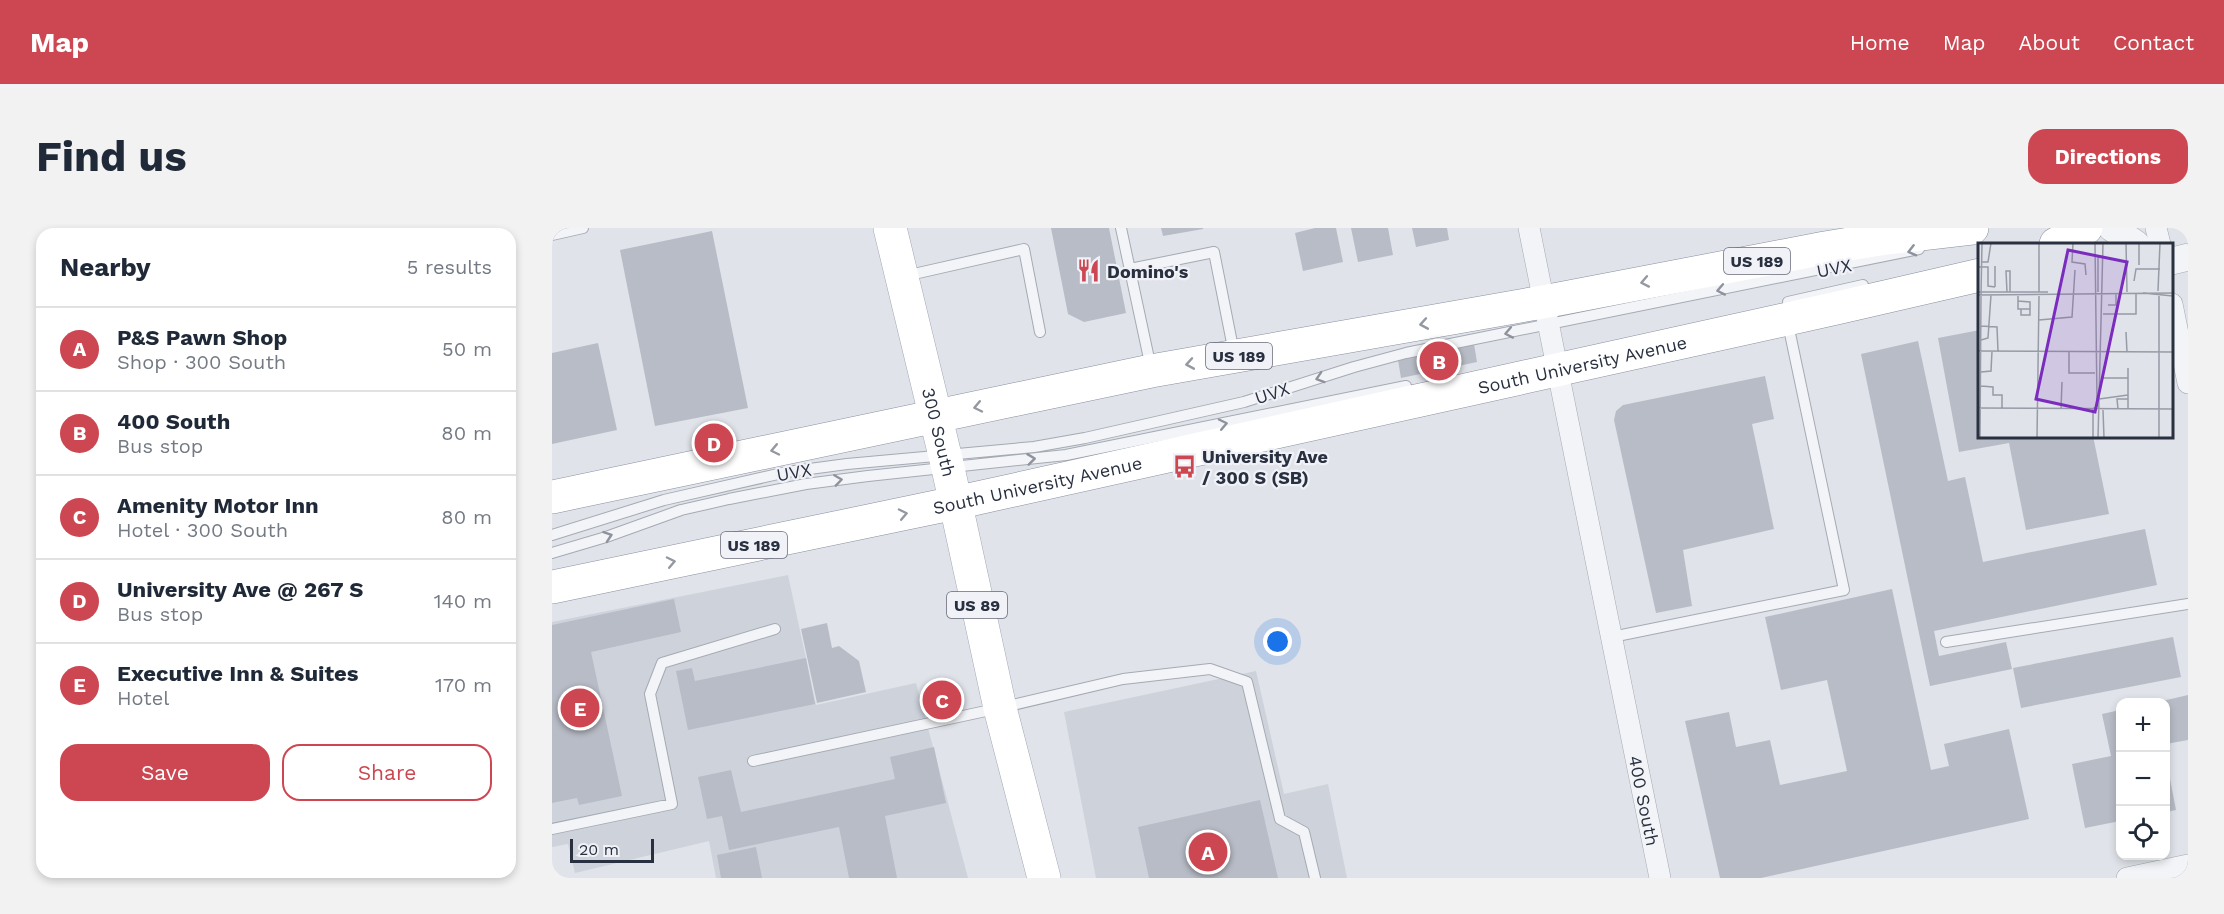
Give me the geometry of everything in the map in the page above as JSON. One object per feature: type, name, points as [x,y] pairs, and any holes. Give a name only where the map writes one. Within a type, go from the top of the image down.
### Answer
[{"type":"main road","name":"300 South","points":[[890,228],[956,503],[1000,708],[1044,878]]},
{"type":"main road","name":"US 189","points":[[552,497],[1151,371],[1235,357],[1545,314],[1823,243],[1972,228]]},
{"type":"main road","points":[[2058,243],[2086,228]]},
{"type":"main road","name":"South University Avenue","points":[[552,587],[956,503],[1554,359],[1783,312],[1978,275]]},
{"type":"main road","name":"300 South","points":[[1000,708],[1026,878]]},
{"type":"street","name":"400 South","points":[[1529,228],[1660,878]]},
{"type":"street","points":[[2112,228],[2134,243]]},
{"type":"street","points":[[2156,228],[2160,243]]},
{"type":"street","points":[[2173,261],[2188,257]]},
{"type":"street","points":[[2173,309],[2188,383]]},
{"type":"street","points":[[2127,878],[2188,865]]},
{"type":"lane","points":[[552,235],[584,228]]},
{"type":"lane","points":[[1121,228],[1151,371]]},
{"type":"lane","name":"UVX","points":[[552,553],[606,537],[681,510],[721,500],[1085,438],[1244,402],[1380,360],[1545,314],[1885,257],[1988,228]]},
{"type":"lane","points":[[902,277],[1024,249],[1040,332]]},
{"type":"lane","points":[[1130,269],[1214,252],[1235,357]]},
{"type":"lane","points":[[1934,273],[1978,268]]},
{"type":"lane","name":"UVX","points":[[1783,312],[1875,283]]},
{"type":"lane","points":[[1611,637],[1844,590],[1783,312]]},
{"type":"lane","name":"UVX","points":[[552,535],[664,500],[787,472],[847,464],[946,462],[1066,455],[1414,385]]},
{"type":"lane","points":[[1946,642],[2188,604]]},
{"type":"lane","points":[[552,829],[672,804],[650,694],[662,663],[775,629]]},
{"type":"lane","points":[[753,761],[1123,679],[1210,669],[1247,682],[1281,819],[1304,832],[1315,878]]},
{"type":"shaded area","points":[[788,575],[816,705],[916,683],[968,878],[716,878],[709,841],[575,873],[568,844],[552,847],[552,622]]},
{"type":"shaded area","points":[[1256,671],[1284,794],[1328,784],[1347,878],[1096,878],[1064,712]]},
{"type":"building","name":"Domino's","points":[[1051,228],[1109,228],[1126,313],[1084,322],[1068,314]]},
{"type":"building","points":[[1161,228],[1203,228],[1203,229],[1163,236]]},
{"type":"building","points":[[1315,228],[1336,228],[1343,262],[1303,271],[1295,233]]},
{"type":"building","points":[[1351,228],[1388,228],[1393,255],[1358,262]]},
{"type":"building","points":[[1412,228],[1447,228],[1449,240],[1416,247]]},
{"type":"building","points":[[712,231],[748,408],[655,426],[620,250]]},
{"type":"building","points":[[1978,330],[1978,438],[2093,438],[2109,514],[2026,530],[2009,443],[1959,452],[1938,338]]},
{"type":"building","points":[[1918,341],[1948,481],[1965,477],[1983,562],[2145,529],[2157,585],[1934,631],[1939,656],[2006,642],[2012,669],[1930,686],[1861,354]]},
{"type":"building","points":[[598,343],[617,430],[552,444],[552,353]]},
{"type":"building","points":[[1474,344],[1477,362],[1401,378],[1398,360]]},
{"type":"building","points":[[1765,376],[1774,419],[1752,424],[1774,529],[1683,550],[1692,606],[1656,613],[1614,420],[1616,411],[1623,405]]},
{"type":"building","points":[[1892,589],[1931,770],[1949,766],[1944,744],[2009,729],[2029,819],[1761,878],[1720,878],[1685,721],[1729,712],[1736,747],[1770,740],[1780,785],[1847,771],[1827,680],[1781,690],[1765,617]]},
{"type":"building","points":[[674,599],[681,632],[591,652],[622,796],[579,805],[577,798],[552,803],[552,625]]},
{"type":"building","points":[[827,623],[832,648],[839,646],[859,661],[866,692],[817,703],[801,629]]},
{"type":"building","points":[[2173,637],[2181,677],[2021,708],[2013,668]]},
{"type":"building","points":[[806,658],[815,704],[688,730],[676,671],[692,668],[695,681]]},
{"type":"building","points":[[2188,695],[2188,740],[2170,743],[2170,699]]},
{"type":"building","points":[[2116,711],[2116,822],[2085,828],[2072,764],[2111,756],[2102,714]]},
{"type":"building","points":[[934,747],[946,803],[885,816],[897,878],[849,878],[839,827],[729,850],[722,816],[707,819],[698,777],[731,770],[741,812],[895,779],[890,757]]},
{"type":"building","points":[[2170,779],[2176,810],[2170,811]]},
{"type":"building","points":[[1260,800],[1278,878],[1149,878],[1138,827]]},
{"type":"building","points":[[756,847],[762,878],[721,878],[717,855]]},
{"type":"place","name":"Domino's","points":[[1089,271]]},
{"type":"place","name":"400 South","points":[[1439,361]]},
{"type":"place","name":"University Ave @ 267 S","points":[[714,443]]},
{"type":"place","name":"University Ave / 300 S (SB)","points":[[1184,466]]},
{"type":"place","name":"Amenity Motor Inn","points":[[942,700]]},
{"type":"place","name":"Executive Inn & Suites","points":[[580,708]]},
{"type":"place","name":"P&S Pawn Shop","points":[[1208,852]]}]
